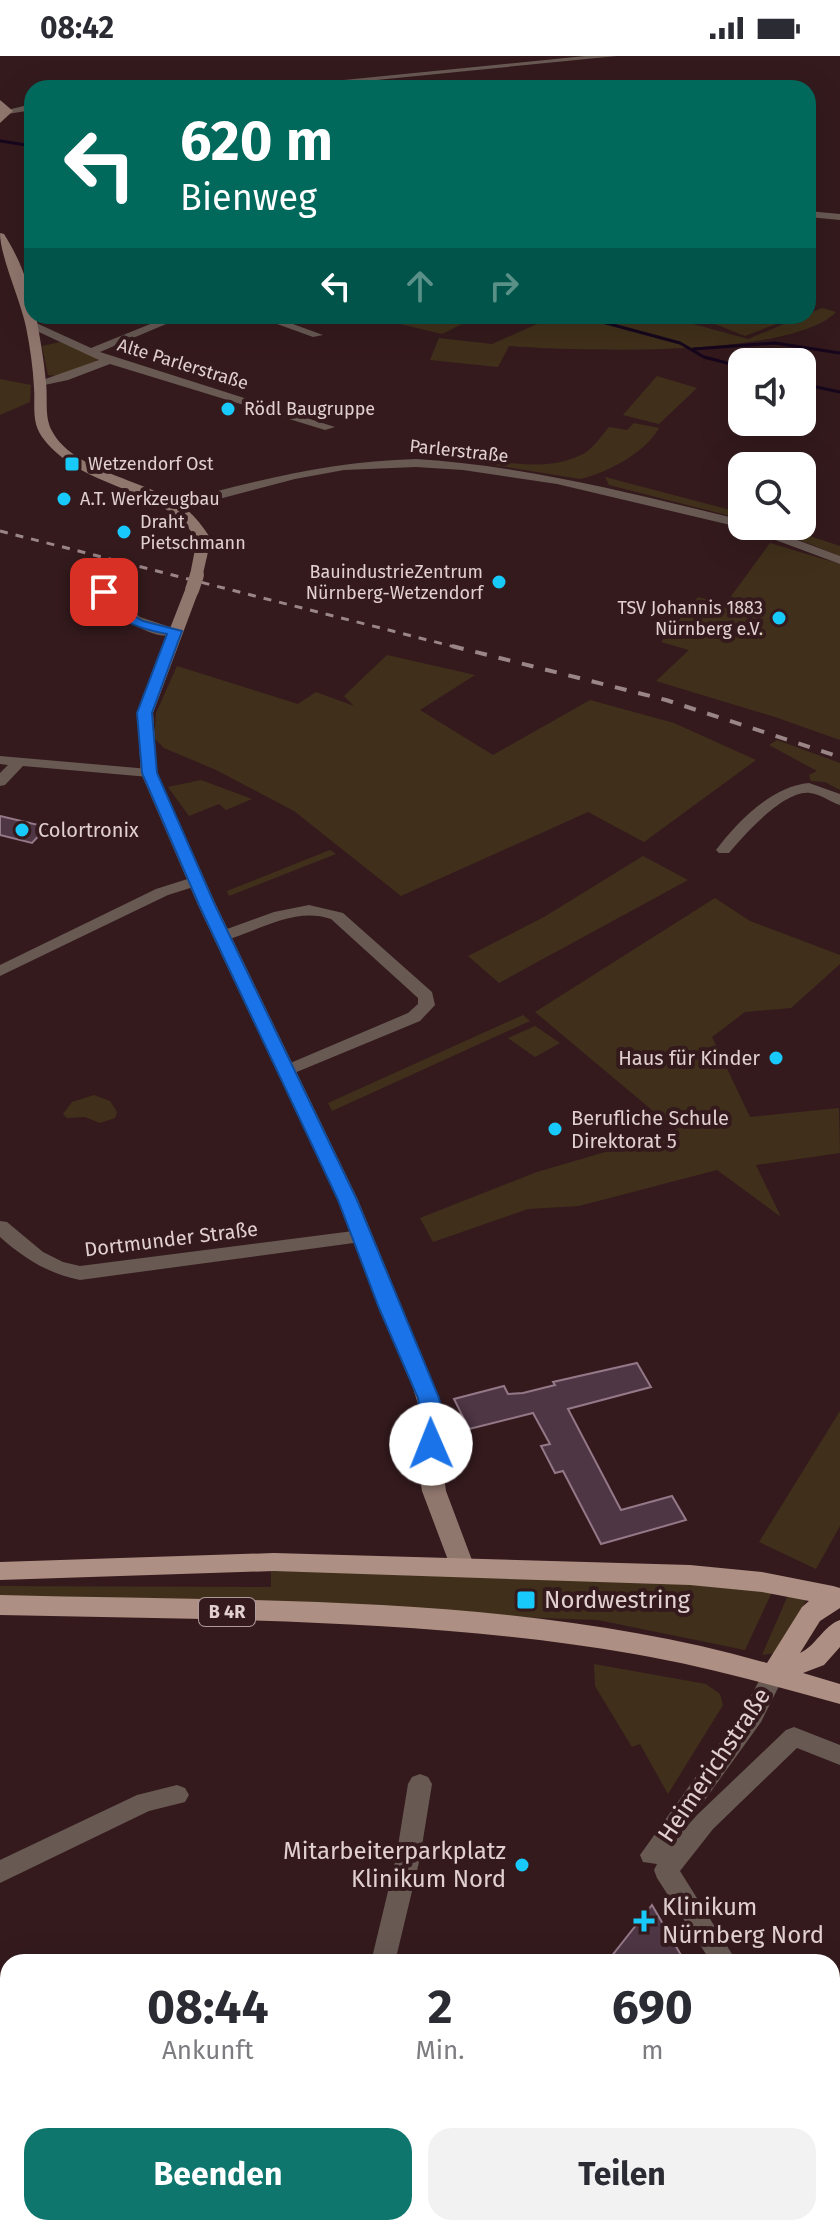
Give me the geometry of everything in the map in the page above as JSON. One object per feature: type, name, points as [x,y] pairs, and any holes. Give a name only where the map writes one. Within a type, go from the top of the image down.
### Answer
[{"type":"main road","points":[[0,1571],[274,1562],[690,1575],[762,1582],[838,1601]]},
{"type":"main road","points":[[774,1674],[811,1614],[838,1601]]},
{"type":"main road","name":"B 4R","points":[[0,1605],[476,1624],[614,1640],[774,1674],[840,1694]]},
{"type":"main road","points":[[774,1674],[815,1658],[840,1630]]},
{"type":"street","points":[[354,80],[613,56]]},
{"type":"street","points":[[3,111],[24,108]]},
{"type":"street","points":[[816,215],[840,217]]},
{"type":"street","points":[[0,236],[12,257],[24,302]]},
{"type":"street","points":[[30,324],[40,383],[43,428],[56,445],[173,507],[194,524],[204,539],[195,582],[145,713],[149,773],[222,936],[348,1200],[431,1404],[431,1476],[463,1568]]},
{"type":"street","name":"Alte Parlerstraße","points":[[30,324],[109,360],[329,427]]},
{"type":"street","points":[[92,351],[160,324]]},
{"type":"street","points":[[284,324],[317,335]]},
{"type":"street","points":[[40,383],[109,360]]},
{"type":"street","name":"Parlerstraße","points":[[173,507],[319,470],[407,463],[463,466],[586,486],[728,521]]},
{"type":"street","points":[[786,540],[840,560]]},
{"type":"street","points":[[104,592],[124,616],[139,624],[175,631]]},
{"type":"street","points":[[0,760],[149,773]]},
{"type":"street","points":[[0,782],[18,763]]},
{"type":"street","points":[[724,850],[736,835],[789,791],[807,787],[840,800]]},
{"type":"street","points":[[0,971],[162,892],[197,881]]},
{"type":"street","points":[[222,936],[294,911],[319,909],[337,916],[426,996],[427,1005],[414,1017],[287,1071]]},
{"type":"street","name":"Dortmunder Straße","points":[[0,1227],[39,1262],[57,1270],[80,1273],[361,1236]]},
{"type":"street","name":"Heimerichstraße","points":[[720,1954],[659,1863],[753,1715],[774,1674]]},
{"type":"street","points":[[659,1863],[794,1737],[840,1755]]},
{"type":"street","points":[[385,1954],[408,1858],[420,1784]]},
{"type":"street","points":[[0,1872],[145,1802],[177,1795]]},
{"type":"shaded area","points":[[822,308],[836,312],[812,327],[731,344],[629,350],[509,346],[498,367],[430,360],[439,338],[492,344],[537,324],[693,324],[748,339],[784,324],[816,324],[816,311]]},
{"type":"shaded area","points":[[400,324],[462,324],[442,334]]},
{"type":"shaded area","points":[[715,324],[776,324],[745,336]]},
{"type":"shaded area","points":[[64,341],[97,358],[97,361],[58,376],[48,375],[42,346]]},
{"type":"shaded area","points":[[657,376],[697,388],[659,424],[623,415]]},
{"type":"shaded area","points":[[0,379],[31,385],[30,402],[0,415]]},
{"type":"shaded area","points":[[634,423],[659,428],[635,454],[602,472],[580,479],[458,459],[552,464],[587,452],[609,427],[627,430]]},
{"type":"shaded area","points":[[605,477],[728,509],[728,515],[609,485]]},
{"type":"shaded area","points":[[816,538],[840,546],[840,556],[799,540]]},
{"type":"shaded area","points":[[770,543],[840,564],[840,740],[656,681],[689,650],[661,642],[698,597],[728,605],[729,599]]},
{"type":"shaded area","points":[[387,655],[475,675],[420,710],[493,755],[590,700],[674,723],[756,760],[644,842],[588,812],[401,896],[294,811],[216,770],[164,748],[154,738],[156,713],[177,666],[298,704],[316,692],[354,706],[344,696]]},
{"type":"shaded area","points":[[777,740],[840,763],[840,790],[825,782],[811,781],[809,775],[817,771],[769,745]]},
{"type":"shaded area","points":[[201,780],[252,799],[226,810],[219,804],[189,816],[168,787]]},
{"type":"shaded area","points":[[330,850],[336,854],[229,896],[227,891]]},
{"type":"shaded area","points":[[643,856],[688,880],[499,983],[468,956],[544,917]]},
{"type":"shaded area","points":[[715,898],[750,921],[840,955],[840,964],[791,1008],[745,1012],[712,1037],[750,1117],[839,1108],[840,1153],[756,1165],[781,1217],[717,1170],[579,1206],[528,1209],[433,1242],[420,1218],[537,1172],[677,1131],[535,1012]]},
{"type":"shaded area","points":[[523,1015],[530,1021],[332,1111],[328,1103]]},
{"type":"shaded area","points":[[535,1026],[560,1043],[535,1057],[508,1038]]},
{"type":"shaded area","points":[[94,1095],[110,1101],[117,1112],[115,1118],[100,1123],[85,1117],[67,1118],[63,1114],[72,1102]]},
{"type":"shaded area","points":[[840,1411],[840,1526],[816,1569],[759,1542]]},
{"type":"shaded area","points":[[332,1570],[665,1582],[773,1590],[745,1650],[598,1620],[0,1598],[0,1586],[271,1587],[271,1571]]},
{"type":"shaded area","points":[[789,1593],[806,1601],[775,1653],[762,1655]]},
{"type":"shaded area","points":[[594,1664],[706,1684],[720,1694],[723,1705],[668,1794],[640,1744],[632,1747],[595,1686]]},
{"type":"building","name":"Colortronix","points":[[0,816],[47,827],[32,843],[0,835]]},
{"type":"building","points":[[637,1363],[651,1387],[568,1409],[621,1510],[672,1496],[686,1520],[601,1544],[563,1471],[555,1473],[541,1446],[550,1444],[533,1413],[469,1429],[454,1399],[504,1386],[508,1394],[523,1393],[555,1385],[553,1382]]},
{"type":"building","points":[[652,1905],[680,1954],[613,1954]]},
{"type":"waterway","points":[[1,141],[24,145]]},
{"type":"waterway","points":[[610,324],[680,343],[704,357],[728,363]]},
{"type":"waterway","points":[[694,349],[775,343],[840,353]]},
{"type":"waterway","points":[[816,387],[840,392]]},
{"type":"railway","points":[[0,531],[459,648]]},
{"type":"railway","points":[[452,646],[666,700],[840,757]]},
{"type":"place","name":"Rödl Baugruppe","points":[[228,409]]},
{"type":"place","name":"Wetzendorf Ost","points":[[72,464]]},
{"type":"place","name":"A.T. Werkzeugbau","points":[[64,499]]},
{"type":"place","name":"Draht Pietschmann","points":[[124,532]]},
{"type":"place","name":"BauindustrieZentrum Nürnberg-Wetzendorf","points":[[499,582]]},
{"type":"place","name":"TSV Johannis 1883 Nürnberg e.V.","points":[[779,618]]},
{"type":"place","name":"Colortronix","points":[[22,830]]},
{"type":"place","name":"Haus für Kinder","points":[[776,1058]]},
{"type":"place","name":"Berufliche Schule Direktorat 5","points":[[555,1129]]},
{"type":"place","name":"Nordwestring","points":[[526,1600]]},
{"type":"place","name":"Mitarbeiterparkplatz Klinikum Nord","points":[[522,1865]]},
{"type":"place","name":"Klinikum Nürnberg Nord","points":[[644,1921]]},
{"type":"route","points":[[104,592],[124,616],[146,628],[175,631],[145,713],[145,750],[149,773],[207,905],[348,1200],[389,1308],[431,1404],[431,1444]]}]
